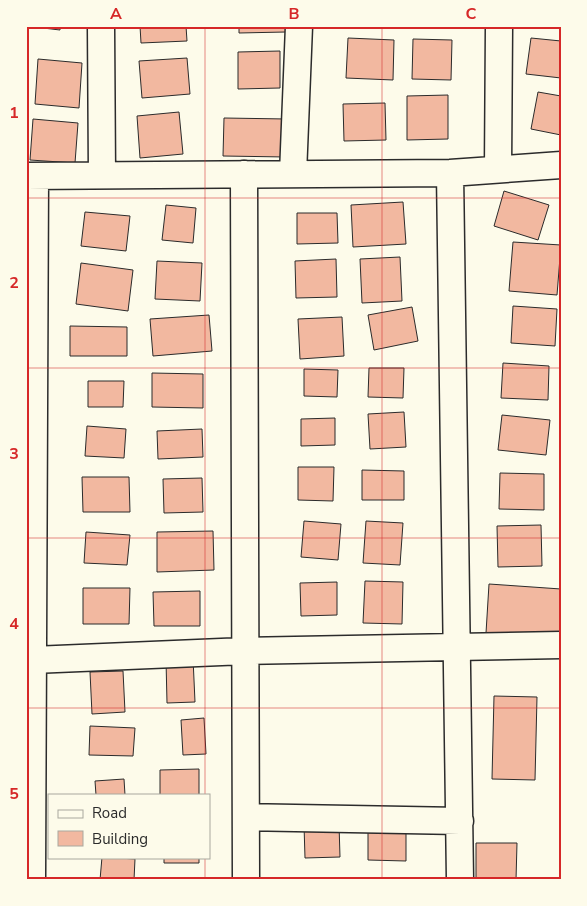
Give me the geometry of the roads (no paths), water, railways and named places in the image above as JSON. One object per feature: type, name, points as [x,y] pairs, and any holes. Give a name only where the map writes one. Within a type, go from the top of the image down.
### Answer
[{"type":"street","points":[[101,26],[102,175]]},
{"type":"street","points":[[293,174],[299,26]]},
{"type":"street","points":[[498,170],[499,26]]},
{"type":"street","points":[[32,880],[31,176],[450,172],[561,165]]},
{"type":"street","points":[[450,172],[460,880]]},
{"type":"street","points":[[244,174],[246,880]]},
{"type":"street","points":[[33,660],[246,651],[561,645]]},
{"type":"street","points":[[246,817],[460,821]]}]
